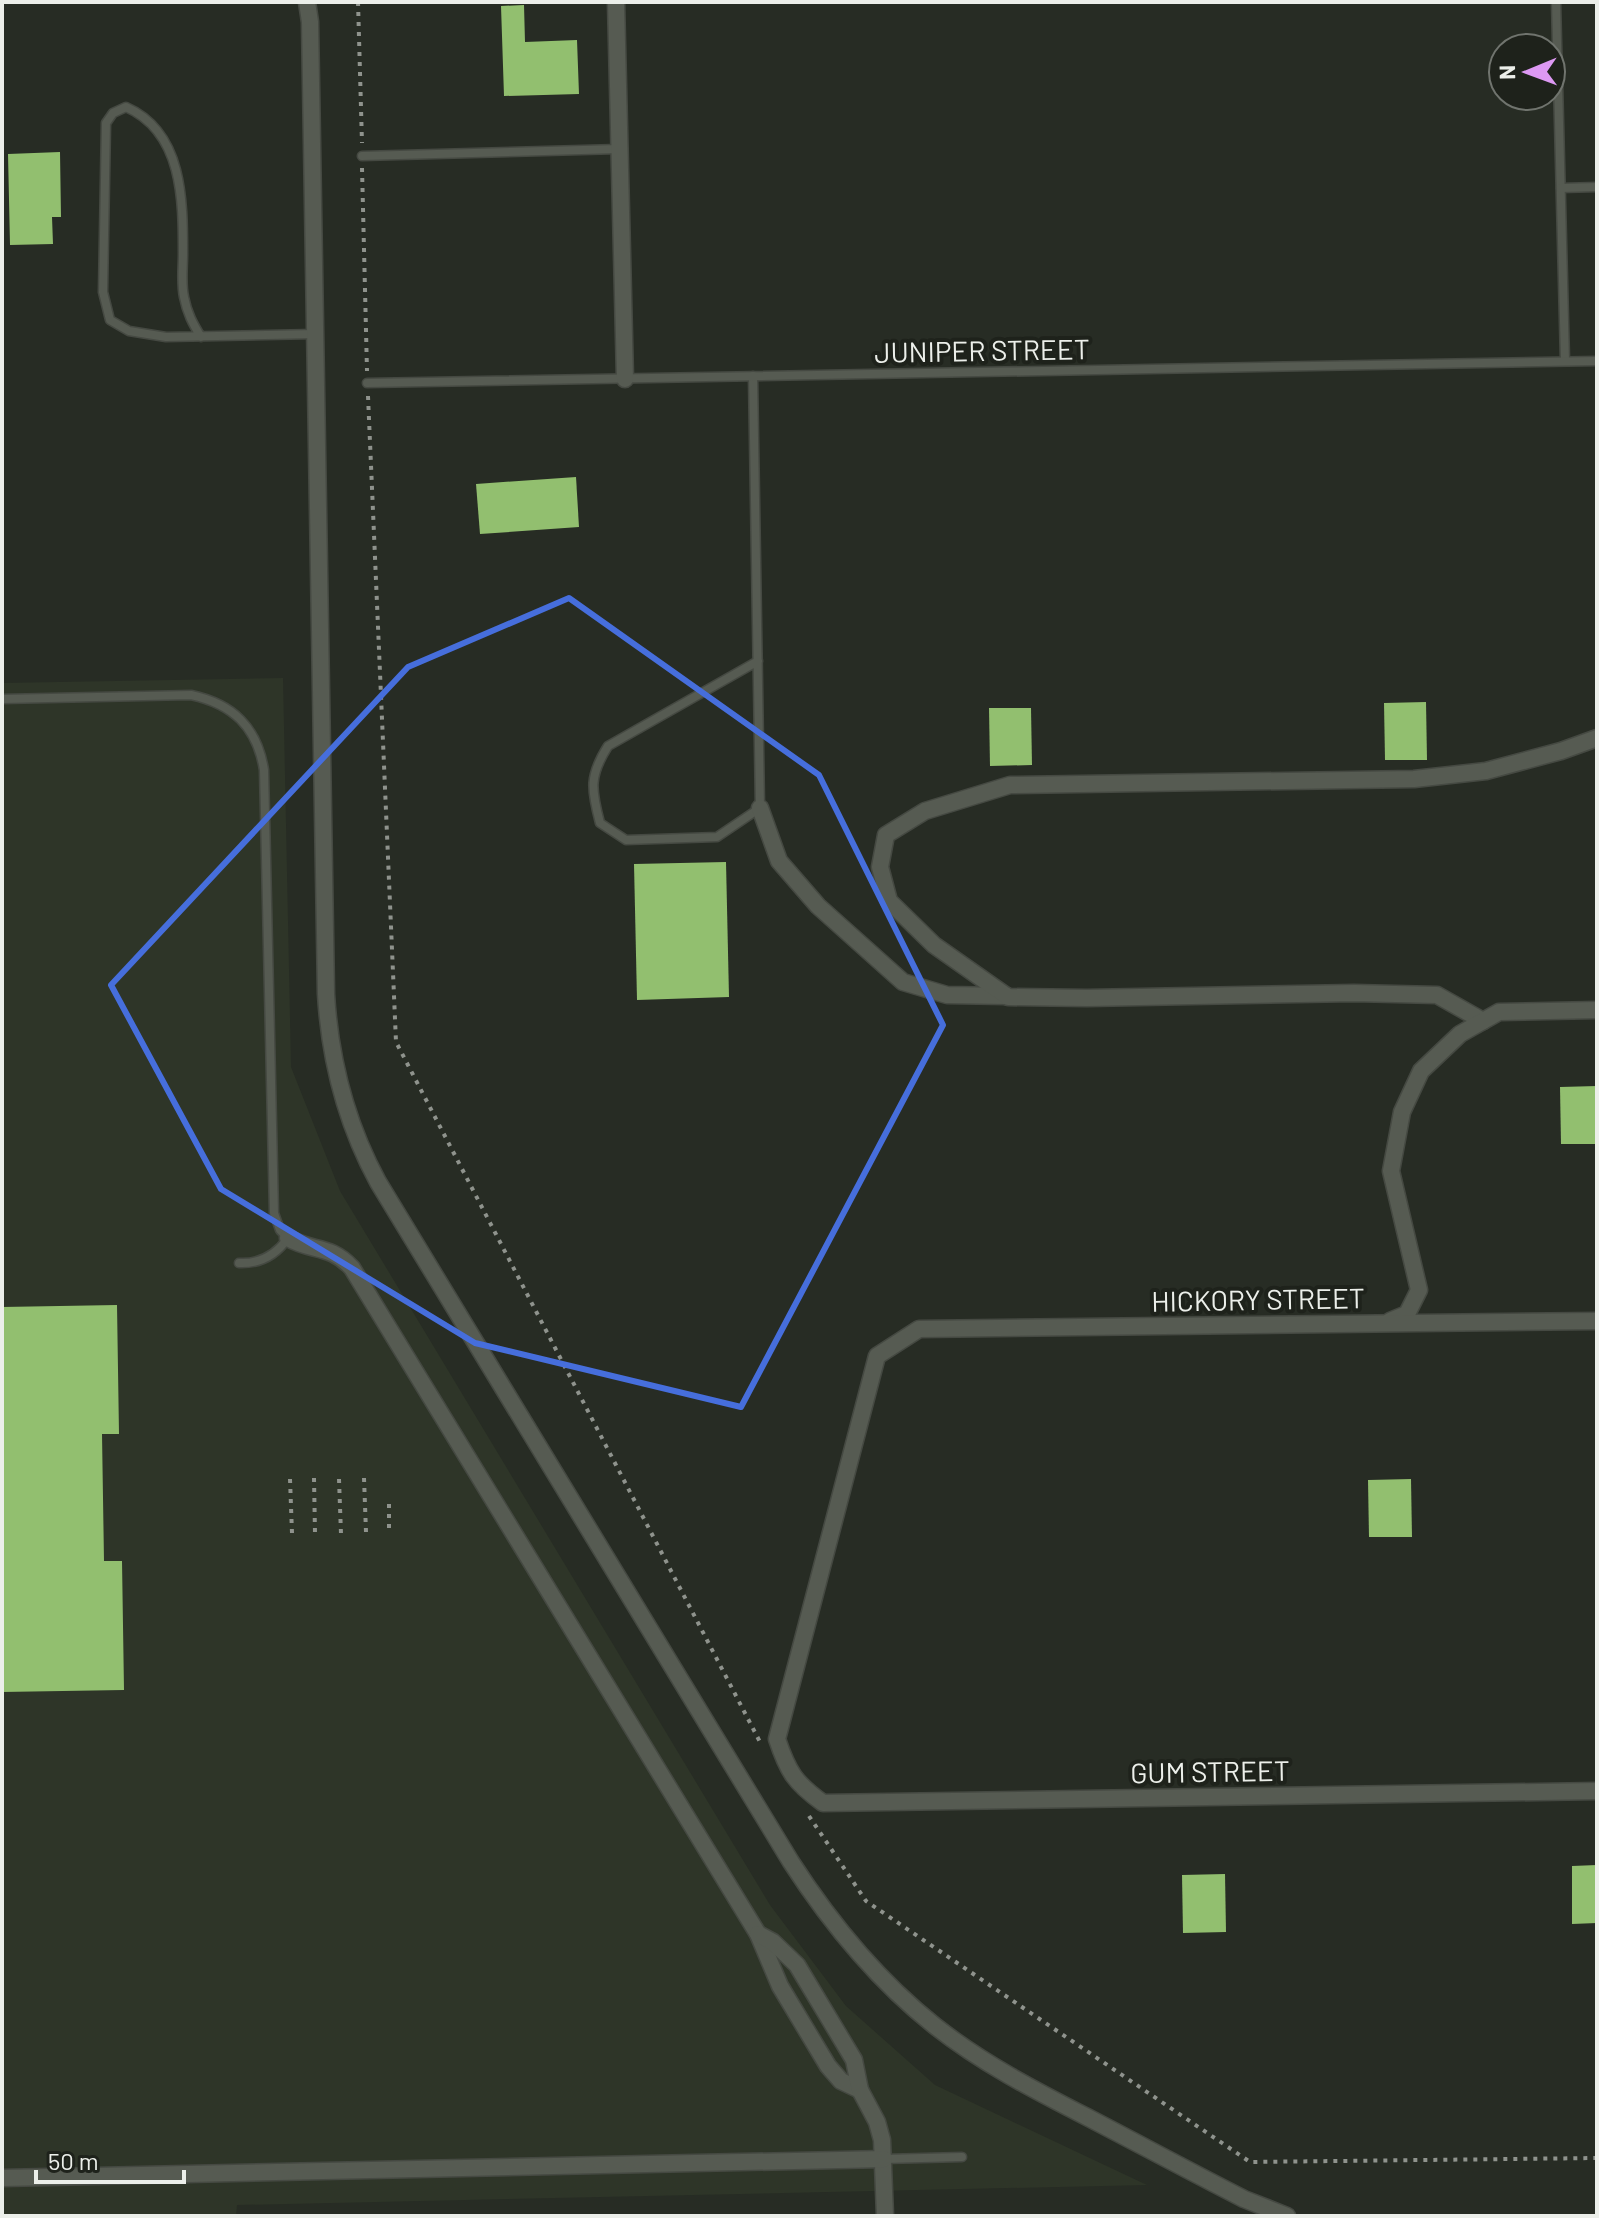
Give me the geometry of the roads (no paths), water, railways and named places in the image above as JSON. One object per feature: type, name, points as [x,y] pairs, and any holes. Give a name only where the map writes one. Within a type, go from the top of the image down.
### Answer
[{"type":"street","points":[[307,2],[310,22],[328,1019],[340,1092],[366,1160],[791,1862],[855,1950],[935,2026],[995,2068],[1244,2199],[1287,2216]]},
{"type":"street","points":[[616,2],[625,379]]},
{"type":"street","points":[[1008,997],[934,945],[889,901],[880,867],[886,835],[925,811],[1010,785],[1414,779],[1486,771],[1597,738]]},
{"type":"street","points":[[760,808],[779,861],[818,906],[903,982],[947,995],[1087,998],[1354,993],[1437,995],[1483,1021]]},
{"type":"street","points":[[1385,1323],[1407,1314],[1419,1290],[1391,1171],[1402,1112],[1421,1071],[1460,1034],[1499,1012],[1597,1010]]},
{"type":"street","points":[[288,1238],[329,1250],[352,1268],[758,1934],[780,1986],[828,2066],[841,2081],[860,2090]]},
{"type":"street","name":"HICKORY STREET","points":[[823,1803],[804,1789],[786,1767],[777,1739],[877,1356],[919,1329],[1597,1321]]},
{"type":"street","name":"GUM STREET","points":[[823,1803],[1597,1791]]},
{"type":"street","points":[[758,1934],[786,1953],[806,1978],[850,2051],[860,2090],[877,2122],[882,2140],[885,2216]]},
{"type":"street","points":[[2,2178],[884,2159]]},
{"type":"lane","points":[[1556,2],[1565,361]]},
{"type":"lane","points":[[201,337],[189,317],[183,294],[183,206],[169,149],[158,129],[142,114],[126,107],[113,113],[106,123],[103,292],[110,320],[129,331],[166,337],[201,337],[315,334]]},
{"type":"lane","points":[[362,156],[619,149]]},
{"type":"lane","points":[[1561,188],[1597,187]]},
{"type":"lane","name":"JUNIPER STREET","points":[[367,383],[1597,361]]},
{"type":"lane","points":[[753,376],[758,661],[760,808],[717,837],[626,840],[600,823],[593,796],[595,767],[608,746],[758,661]]},
{"type":"lane","points":[[2,699],[191,695],[220,704],[233,712],[257,744],[264,770],[274,1213],[280,1230],[288,1238],[268,1257],[249,1264],[239,1263]]},
{"type":"lane","points":[[884,2159],[962,2157]]}]
